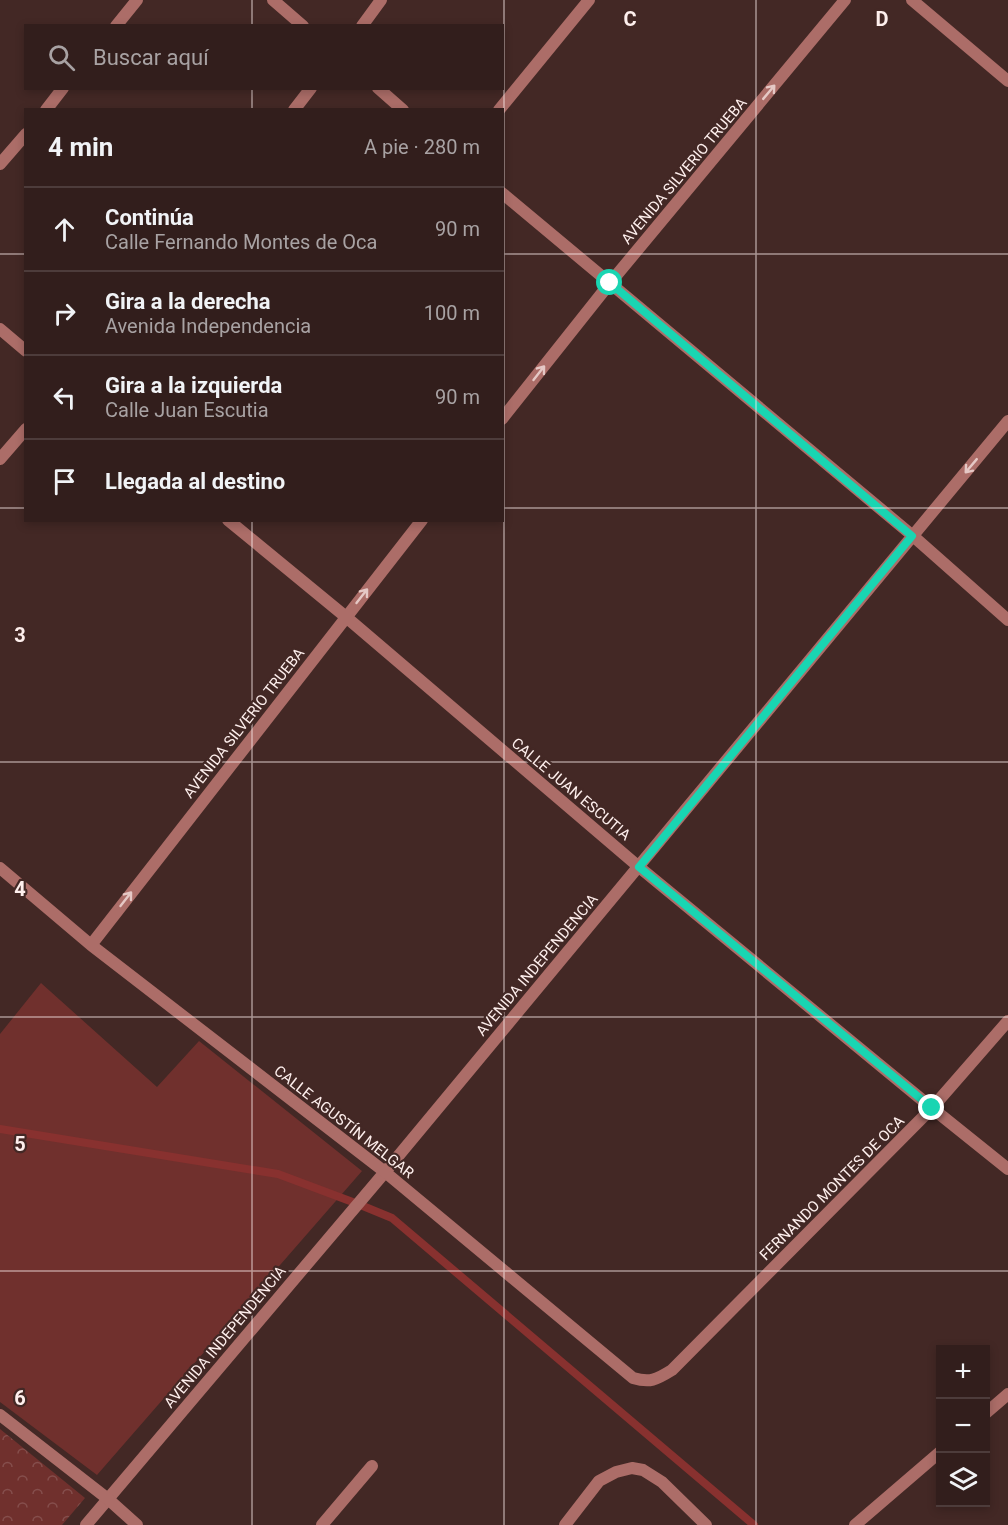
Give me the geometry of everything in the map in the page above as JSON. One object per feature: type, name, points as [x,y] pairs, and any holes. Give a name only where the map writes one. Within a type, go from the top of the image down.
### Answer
[{"type":"street","points":[[118,24],[137,0]]},
{"type":"street","points":[[273,0],[301,24]]},
{"type":"street","points":[[363,24],[381,0]]},
{"type":"street","points":[[501,108],[589,0]]},
{"type":"street","name":"AVENIDA SILVERIO TRUEBA","points":[[504,416],[610,283],[845,0]]},
{"type":"street","points":[[912,0],[1008,81]]},
{"type":"street","points":[[48,108],[61,90]]},
{"type":"street","points":[[296,108],[309,90]]},
{"type":"street","points":[[380,90],[401,108]]},
{"type":"street","points":[[0,164],[24,136]]},
{"type":"street","points":[[504,195],[912,536],[1008,620]]},
{"type":"street","points":[[0,329],[24,349]]},
{"type":"street","name":"AVENIDA INDEPENDENCIA","points":[[86,1525],[385,1172],[1008,421]]},
{"type":"street","points":[[0,459],[24,431]]},
{"type":"street","name":"CALLE JUAN ESCUTIA","points":[[230,522],[346,617],[639,867],[1008,1169]]},
{"type":"street","name":"AVENIDA SILVERIO TRUEBA","points":[[91,945],[420,522]]},
{"type":"street","name":"CALLE AGUSTÍN MELGAR","points":[[0,868],[91,945],[385,1172],[633,1378],[645,1381],[658,1379],[672,1370]]},
{"type":"street","name":"FERNANDO MONTES DE OCA","points":[[672,1370],[932,1108],[1008,1021]]},
{"type":"street","points":[[990,1410],[1008,1394]]},
{"type":"street","points":[[0,1415],[137,1525]]},
{"type":"street","points":[[855,1525],[939,1453]]},
{"type":"street","points":[[322,1525],[372,1466]]},
{"type":"street","points":[[565,1525],[599,1480],[632,1468],[643,1470],[662,1482],[706,1525]]},
{"type":"green space","points":[[41,983],[157,1087],[199,1041],[362,1171],[97,1475],[0,1402],[0,1034]]},
{"type":"green space","points":[[0,1429],[85,1498],[62,1525],[0,1525]]},
{"type":"waterway","points":[[0,1129],[278,1174],[392,1218],[754,1525]]},
{"type":"route","points":[[610,283],[912,536],[639,867],[932,1108]]}]
